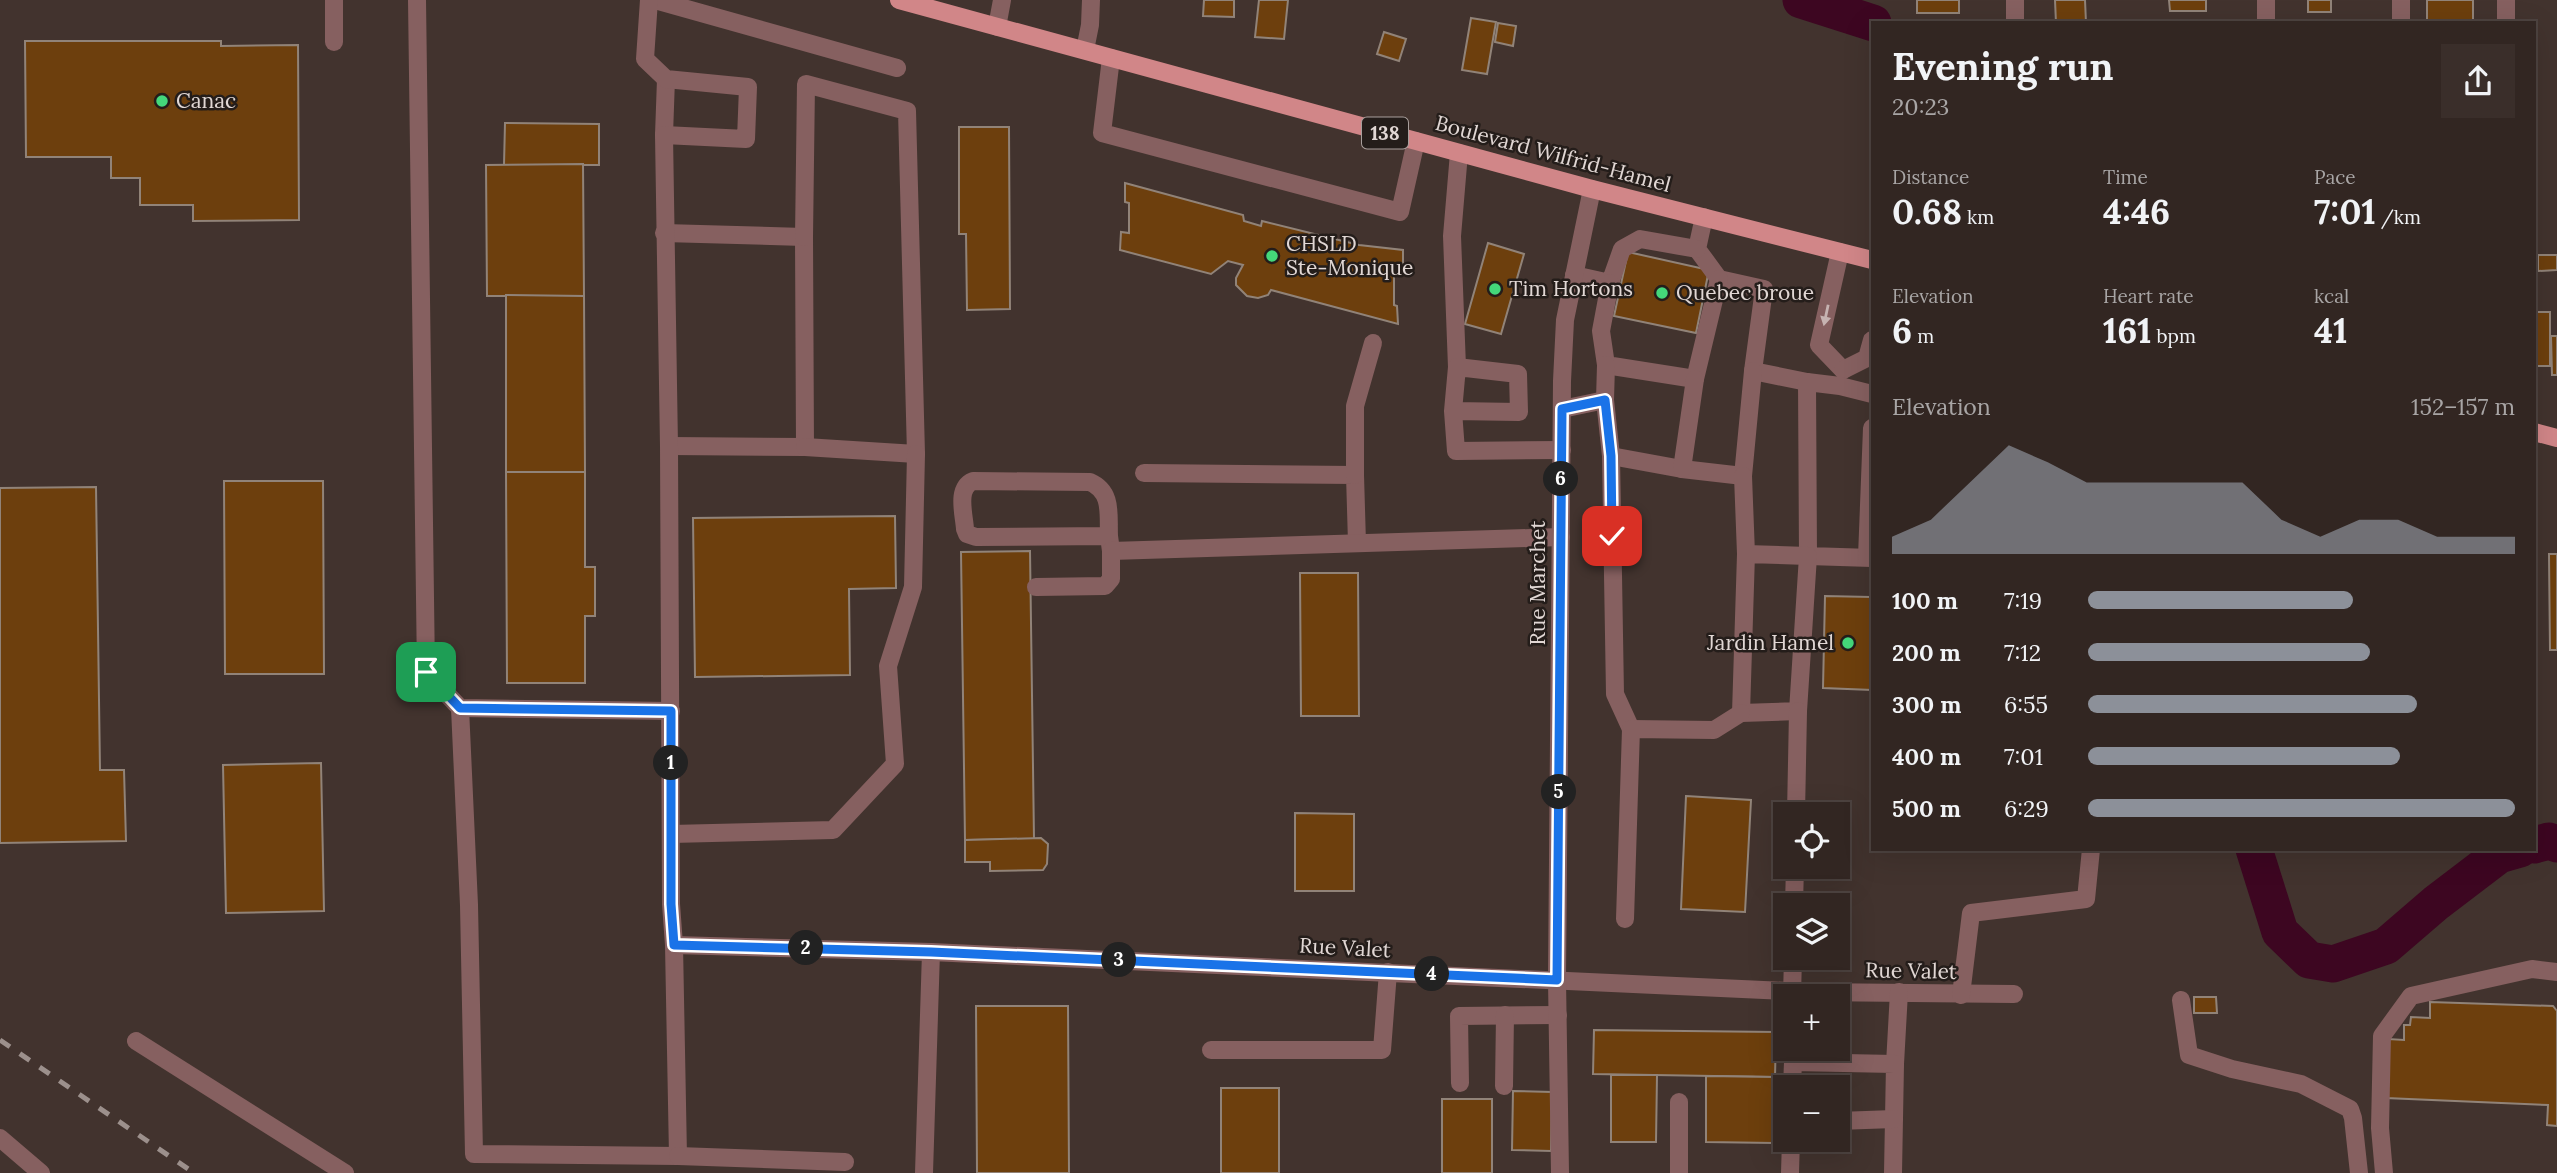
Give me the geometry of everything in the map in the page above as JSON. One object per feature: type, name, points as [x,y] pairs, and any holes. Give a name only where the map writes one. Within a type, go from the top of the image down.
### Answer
[{"type":"main road","name":"Boulevard Wilfrid-Hamel","points":[[899,0],[918,3],[997,27],[1592,189],[1871,260]]},
{"type":"main road","points":[[2536,433],[2557,438]]},
{"type":"street","points":[[334,0],[334,42]]},
{"type":"street","points":[[417,0],[426,672],[460,708],[469,905],[474,1154],[678,1156],[845,1162]]},
{"type":"street","points":[[649,0],[645,58],[666,79],[748,87],[746,139],[664,135]]},
{"type":"street","points":[[654,0],[897,68]]},
{"type":"street","points":[[997,27],[1002,0]]},
{"type":"street","points":[[1085,50],[1091,0]]},
{"type":"street","points":[[2015,0],[2015,21]]},
{"type":"street","points":[[2266,0],[2266,21]]},
{"type":"street","points":[[2401,0],[2401,21]]},
{"type":"street","points":[[2505,0],[2506,21]]},
{"type":"street","points":[[1111,58],[1102,133],[1400,212],[1416,141]]},
{"type":"street","points":[[666,79],[664,233],[669,446],[671,904],[678,1156]]},
{"type":"street","points":[[671,834],[833,830],[895,764],[888,666],[913,587],[916,454],[906,111],[806,84],[805,447]]},
{"type":"street","points":[[1459,152],[1452,236],[1457,367],[1453,411],[1456,451],[1562,450]]},
{"type":"street","name":"Rue Marchet","points":[[1560,1173],[1557,980],[1562,409],[1565,320],[1592,189]]},
{"type":"street","points":[[1697,249],[1704,217]]},
{"type":"street","points":[[664,233],[804,237]]},
{"type":"street","points":[[1625,919],[1631,729],[1615,694],[1611,456],[1605,400],[1606,365],[1601,331],[1610,283],[1622,248],[1640,239],[1697,249],[1719,279],[1764,289],[1743,476],[1746,554],[1741,713]]},
{"type":"street","points":[[1840,252],[1819,345],[1841,378],[1871,393]]},
{"type":"street","points":[[1574,275],[1610,283]]},
{"type":"street","points":[[1682,469],[1695,379],[1719,279]]},
{"type":"street","points":[[1357,543],[1355,406],[1373,343]]},
{"type":"street","points":[[1753,371],[1807,382],[1841,378],[1867,358],[1871,344]]},
{"type":"street","points":[[1606,365],[1695,379]]},
{"type":"street","points":[[1453,411],[1519,412],[1518,374],[1457,367]]},
{"type":"street","points":[[1796,802],[1798,711],[1808,556],[1807,382]]},
{"type":"street","points":[[1562,409],[1605,400]]},
{"type":"street","points":[[669,446],[805,447],[916,454]]},
{"type":"street","points":[[1611,456],[1682,469],[1743,476]]},
{"type":"street","points":[[1143,473],[1355,475]]},
{"type":"street","points":[[1036,587],[1105,586],[1111,579],[1110,544],[1108,501],[1099,486],[1090,482],[974,481],[967,484],[963,490],[965,529],[967,534],[976,537],[1110,544],[1357,543],[1561,537]]},
{"type":"street","points":[[1746,554],[1870,557],[1871,492]]},
{"type":"street","points":[[460,708],[671,711]]},
{"type":"street","points":[[1631,729],[1714,730],[1741,713],[1798,711]]},
{"type":"street","points":[[1961,995],[1971,913],[2086,899],[2091,851]]},
{"type":"street","name":"Rue Valet","points":[[674,945],[931,952],[1773,992]]},
{"type":"street","points":[[924,1173],[931,952]]},
{"type":"street","points":[[2384,1173],[2380,1128],[2382,1036],[2411,996],[2532,969],[2557,972]]},
{"type":"street","points":[[1211,1050],[1382,1050],[1388,972]]},
{"type":"street","name":"Rue Valet","points":[[1850,992],[2014,994]]},
{"type":"street","points":[[1893,1173],[1899,992]]},
{"type":"street","points":[[2181,1000],[2189,1055],[2232,1069],[2301,1084],[2350,1109],[2359,1173]]},
{"type":"street","points":[[1504,1086],[1505,1015]]},
{"type":"street","points":[[1460,1083],[1459,1016],[1558,1015]]},
{"type":"street","points":[[136,1041],[345,1173]]},
{"type":"street","points":[[1850,1060],[1895,1064]]},
{"type":"street","points":[[1679,1101],[1679,1173]]},
{"type":"street","points":[[1850,1121],[1894,1119]]},
{"type":"street","points":[[0,1138],[41,1173]]},
{"type":"street","points":[[1790,1173],[1791,1152]]},
{"type":"building","points":[[1204,0],[1234,0],[1234,17],[1203,16]]},
{"type":"building","points":[[1259,0],[1288,0],[1284,39],[1255,37]]},
{"type":"building","points":[[1917,0],[1959,0],[1959,13],[1917,13]]},
{"type":"building","points":[[2055,0],[2085,0],[2086,21],[2056,21]]},
{"type":"building","points":[[2169,0],[2206,0],[2206,11],[2170,11]]},
{"type":"building","points":[[2308,0],[2331,0],[2331,12],[2308,12]]},
{"type":"building","points":[[2427,0],[2473,0],[2473,21],[2427,21]]},
{"type":"building","points":[[1471,18],[1496,22],[1487,74],[1462,70]]},
{"type":"building","points":[[1498,23],[1516,26],[1513,46],[1495,42]]},
{"type":"building","points":[[1384,32],[1406,39],[1399,61],[1377,54]]},
{"type":"building","name":"Canac","points":[[25,41],[221,41],[221,46],[298,45],[299,220],[193,221],[193,205],[140,205],[140,178],[111,178],[111,157],[26,157]]},
{"type":"building","points":[[505,123],[599,124],[599,165],[504,165]]},
{"type":"building","points":[[959,127],[1009,127],[1010,309],[967,310],[966,234],[959,234]]},
{"type":"building","points":[[583,164],[584,296],[487,296],[486,165]]},
{"type":"building","name":"CHSLD Ste-Monique","points":[[1125,183],[1243,215],[1244,221],[1261,226],[1262,221],[1359,245],[1403,250],[1403,269],[1394,268],[1394,305],[1397,306],[1398,324],[1271,290],[1268,295],[1258,298],[1247,296],[1236,285],[1236,278],[1243,265],[1228,261],[1211,274],[1120,250],[1121,232],[1129,233],[1129,203],[1125,202]]},
{"type":"building","name":"Tim Hortons","points":[[1488,243],[1524,254],[1501,334],[1465,324]]},
{"type":"building","name":"Quebec broue","points":[[1628,252],[1709,270],[1696,333],[1614,316]]},
{"type":"building","points":[[2538,255],[2557,255],[2557,270],[2538,271]]},
{"type":"building","points":[[506,295],[584,296],[585,472],[506,472]]},
{"type":"building","points":[[2536,312],[2550,312],[2550,366],[2536,366]]},
{"type":"building","points":[[2551,336],[2557,336],[2557,375],[2552,375]]},
{"type":"building","points":[[506,472],[585,472],[585,567],[595,567],[595,616],[585,616],[585,683],[507,683]]},
{"type":"building","points":[[224,481],[323,481],[324,674],[225,674]]},
{"type":"building","points":[[96,487],[100,770],[124,770],[126,841],[0,843],[0,488]]},
{"type":"building","points":[[895,516],[896,588],[849,589],[850,675],[695,677],[693,518]]},
{"type":"building","points":[[1030,551],[1034,839],[965,840],[961,552]]},
{"type":"building","points":[[2549,554],[2557,554],[2557,650],[2550,650]]},
{"type":"building","points":[[1300,573],[1358,573],[1359,716],[1301,716]]},
{"type":"building","name":"Jardin Hamel","points":[[1825,596],[1871,597],[1871,690],[1823,688]]},
{"type":"building","points":[[321,763],[324,911],[226,913],[223,765]]},
{"type":"building","points":[[1686,796],[1751,800],[1745,912],[1681,909]]},
{"type":"building","points":[[1295,813],[1354,814],[1354,891],[1295,891]]},
{"type":"building","points":[[1041,838],[1048,844],[1047,864],[1043,870],[990,871],[990,862],[965,862],[965,840]]},
{"type":"building","points":[[2194,997],[2216,997],[2217,1013],[2194,1013]]},
{"type":"building","points":[[2430,1002],[2553,1006],[2557,1011],[2557,1126],[2547,1125],[2548,1105],[2386,1098],[2388,1039],[2404,1040],[2404,1025],[2410,1025],[2411,1017],[2430,1018]]},
{"type":"building","points":[[976,1006],[1068,1006],[1069,1173],[977,1173]]},
{"type":"building","points":[[1594,1030],[1773,1032],[1773,1061],[1775,1061],[1773,1077],[1593,1074]]},
{"type":"building","points":[[1611,1075],[1657,1075],[1656,1142],[1611,1142]]},
{"type":"building","points":[[1706,1076],[1773,1077],[1773,1143],[1706,1142]]},
{"type":"building","points":[[1221,1088],[1279,1088],[1279,1173],[1221,1173]]},
{"type":"building","points":[[1513,1091],[1552,1092],[1551,1151],[1512,1150]]},
{"type":"building","points":[[1442,1099],[1492,1099],[1492,1173],[1442,1173]]},
{"type":"waterway","points":[[1801,0],[1871,22]]},
{"type":"waterway","points":[[2536,844],[2549,841],[2557,844]]},
{"type":"waterway","points":[[2255,851],[2280,932],[2309,960],[2333,964],[2386,946],[2436,903],[2499,855],[2513,851]]},
{"type":"railway","points":[[0,1040],[194,1173]]},
{"type":"place","name":"Canac","points":[[162,101]]},
{"type":"place","name":"CHSLD Ste-Monique","points":[[1272,256]]},
{"type":"place","name":"Tim Hortons","points":[[1495,289]]},
{"type":"place","name":"Quebec broue","points":[[1662,293]]},
{"type":"place","name":"Jardin Hamel","points":[[1848,643]]},
{"type":"route","points":[[426,672],[460,708],[671,711],[671,904],[674,945],[931,952],[1557,980],[1562,409],[1605,400],[1611,456],[1612,536]]}]
